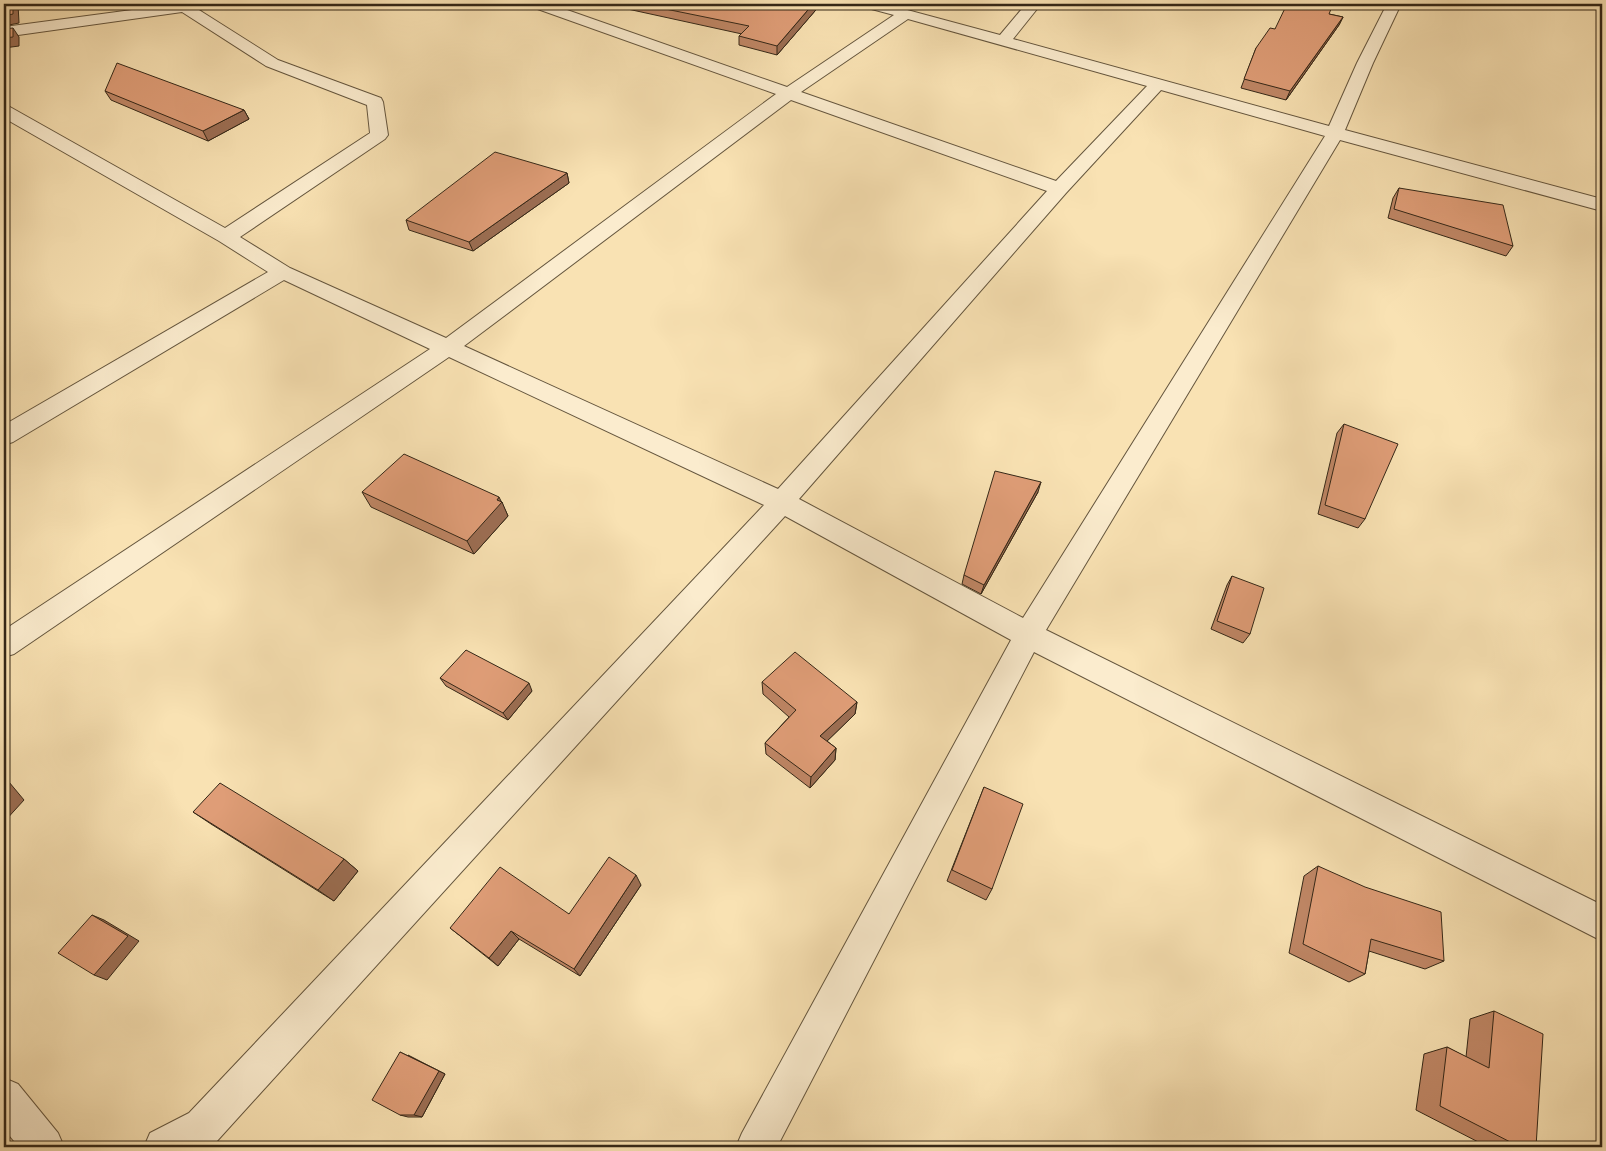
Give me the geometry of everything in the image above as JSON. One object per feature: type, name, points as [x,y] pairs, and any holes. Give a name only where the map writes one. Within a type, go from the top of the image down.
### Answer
[{"type":"street","points":[[4,32],[184,6],[210,4]]},
{"type":"street","points":[[537,4],[1059,190]]},
{"type":"street","points":[[869,4],[1335,133],[1602,204]]},
{"type":"street","points":[[1003,41],[1034,4]]},
{"type":"street","points":[[756,1147],[1028,635],[1335,133],[1365,63],[1394,4]]},
{"type":"street","points":[[184,6],[272,63],[375,102],[379,135],[226,237]]},
{"type":"street","points":[[4,645],[447,348],[789,93],[906,14]]},
{"type":"street","points":[[164,1147],[203,1127],[782,502],[1059,190],[1158,84]]},
{"type":"street","points":[[4,111],[226,237],[283,272],[782,502],[1028,635],[1602,923]]},
{"type":"street","points":[[4,436],[283,272]]},
{"type":"street","points":[[4,1098],[44,1147]]},
{"type":"building","points":[[4,4],[13,4],[13,14],[4,16]]},
{"type":"building","points":[[641,4],[813,4],[777,46],[739,36],[749,26]]},
{"type":"building","points":[[1287,4],[1333,4],[1329,14],[1343,17],[1290,91],[1244,79],[1256,48],[1270,28],[1275,29]]},
{"type":"building","points":[[13,28],[13,37],[4,38],[4,29]]},
{"type":"building","points":[[117,63],[244,110],[203,131],[105,91]]},
{"type":"building","points":[[495,152],[567,173],[469,242],[406,220]]},
{"type":"building","points":[[1399,188],[1503,205],[1513,246],[1394,209]]},
{"type":"building","points":[[1344,424],[1398,444],[1365,519],[1325,505]]},
{"type":"building","points":[[404,454],[499,497],[497,500],[502,502],[467,541],[362,492]]},
{"type":"building","points":[[995,471],[1041,482],[984,585],[964,575]]},
{"type":"building","points":[[1232,576],[1264,588],[1250,634],[1217,621]]},
{"type":"building","points":[[466,650],[529,683],[503,713],[440,678]]},
{"type":"building","points":[[795,652],[857,702],[820,736],[836,748],[811,777],[765,743],[796,710],[762,682]]},
{"type":"building","points":[[220,783],[344,859],[318,890],[193,812]]},
{"type":"building","points":[[984,787],[1023,804],[992,889],[952,870]]},
{"type":"building","points":[[609,857],[636,875],[574,969],[511,931],[489,958],[450,928],[500,867],[569,914]]},
{"type":"building","points":[[1318,866],[1365,887],[1441,912],[1444,961],[1371,939],[1365,974],[1303,944]]},
{"type":"building","points":[[92,915],[128,936],[94,975],[58,953]]},
{"type":"building","points":[[1494,1011],[1543,1034],[1536,1147],[1520,1147],[1440,1106],[1447,1047],[1489,1068]]},
{"type":"building","points":[[400,1052],[439,1071],[414,1115],[400,1115],[372,1100]]}]
